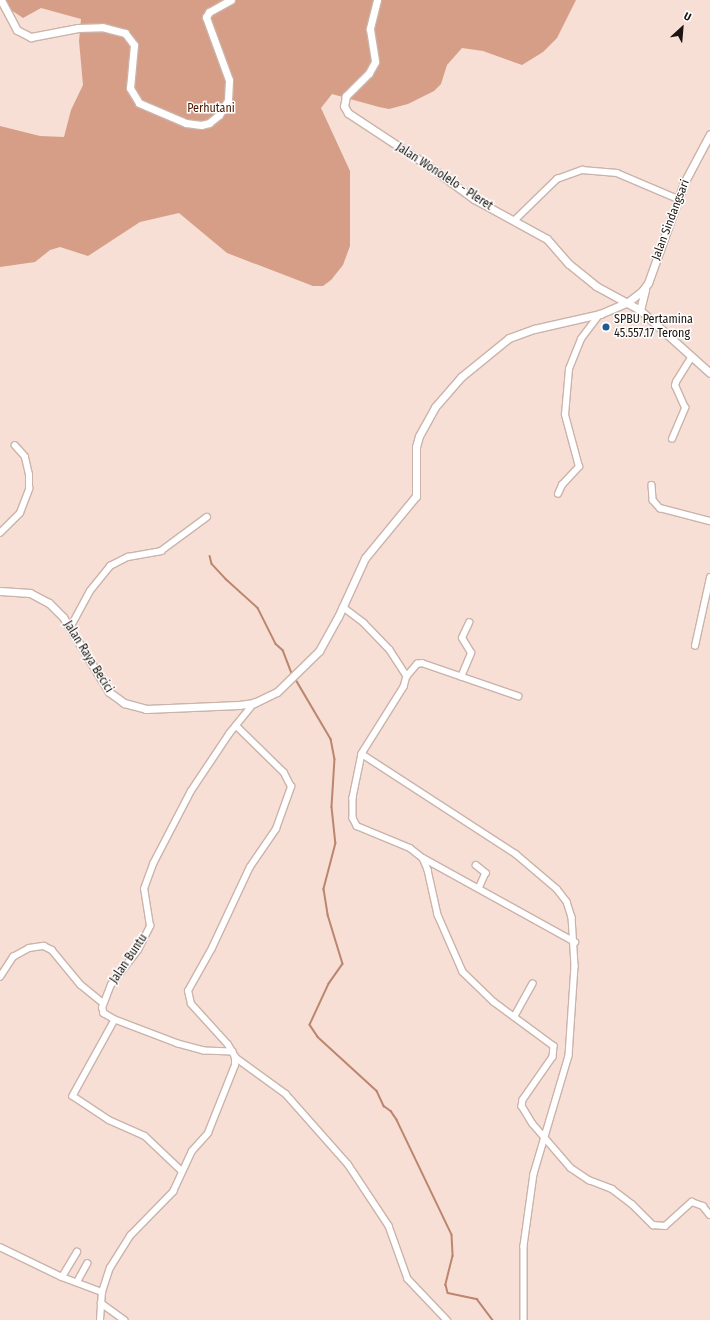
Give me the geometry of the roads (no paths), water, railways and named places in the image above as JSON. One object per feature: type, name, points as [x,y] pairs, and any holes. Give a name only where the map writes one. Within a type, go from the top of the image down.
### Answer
[{"type":"main road","points":[[1,0],[17,30],[31,37],[78,28],[102,27],[125,33],[134,45],[130,88],[138,103],[186,123],[201,125],[209,123],[218,115],[228,100],[229,80],[206,17],[209,12],[231,0]]},
{"type":"main road","name":"Jalan Wonolelo - Pleret","points":[[377,0],[370,28],[375,57],[373,68],[346,96],[343,102],[348,113],[384,138],[423,162],[480,203],[516,220],[547,239],[570,264],[596,286],[628,302],[640,310],[710,373]]},
{"type":"main road","name":"Jalan Sindangsari","points":[[254,703],[277,692],[319,651],[344,607],[373,545],[411,505],[416,496],[416,447],[419,436],[428,418],[447,392],[477,362],[509,338],[534,329],[600,314],[628,302],[642,291],[648,283],[678,199],[710,134]]},
{"type":"main road","points":[[640,310],[641,300],[648,283]]},
{"type":"main road","name":"Jalan Raya Becici","points":[[0,591],[30,593],[49,603],[64,617],[100,681],[109,692],[124,703],[146,709],[254,703]]},
{"type":"street","points":[[516,220],[557,179],[582,170],[617,173],[678,199]]},
{"type":"street","points":[[558,494],[562,485],[579,467],[565,415],[569,369],[581,339],[600,314]]},
{"type":"street","points":[[672,439],[685,408],[675,386],[676,382],[692,358]]},
{"type":"street","points":[[0,533],[20,513],[29,489],[29,475],[25,457],[15,446]]},
{"type":"street","points":[[652,485],[653,500],[660,508],[710,521]]},
{"type":"street","points":[[70,628],[90,591],[110,566],[128,557],[161,551],[207,517]]},
{"type":"street","points":[[695,646],[710,578]]},
{"type":"street","points":[[344,607],[364,623],[390,650],[408,676]]},
{"type":"street","points":[[461,676],[471,653],[462,638],[469,622]]},
{"type":"street","points":[[518,696],[422,662],[417,664],[408,676],[404,687],[362,754],[352,798],[355,823],[362,830],[410,848],[423,858],[575,942]]},
{"type":"street","name":"Jalan Buntu","points":[[103,1003],[111,985],[138,950],[150,926],[144,898],[147,877],[191,791],[236,726],[254,703]]},
{"type":"street","points":[[236,726],[284,773],[291,787],[276,829],[250,867],[212,948],[188,991],[191,1004],[234,1055],[286,1094],[348,1164],[389,1226],[408,1279],[447,1320]]},
{"type":"street","points":[[362,754],[516,854],[557,889],[567,902],[572,917],[575,942],[569,1056],[534,1174],[524,1246],[524,1320]]},
{"type":"street","points":[[423,858],[428,870],[436,911],[463,972],[479,990],[554,1046],[553,1057],[525,1094],[522,1106],[545,1138],[576,1172],[589,1180],[612,1190],[632,1204],[653,1226],[665,1226],[692,1202],[703,1206],[710,1215]]},
{"type":"street","points":[[476,865],[486,873],[479,889]]},
{"type":"street","points":[[0,977],[13,957],[29,948],[44,946],[52,950],[81,985],[103,1003],[102,1011],[115,1020],[187,1047],[234,1055]]},
{"type":"street","points":[[514,1017],[532,984]]},
{"type":"street","points":[[115,1020],[73,1096],[109,1120],[145,1136],[182,1171]]},
{"type":"street","points":[[100,1320],[102,1292],[110,1268],[122,1247],[170,1196],[192,1151],[210,1128],[235,1065],[234,1055]]},
{"type":"street","points":[[0,1247],[62,1277],[102,1292]]},
{"type":"street","points":[[62,1277],[76,1252]]},
{"type":"street","points":[[77,1282],[87,1264]]},
{"type":"street","points":[[101,1303],[124,1320]]},
{"type":"waterway","points":[[210,556],[212,564],[258,608],[276,644],[283,650],[292,673]]},
{"type":"waterway","points":[[295,678],[331,739],[335,759],[332,807],[336,843],[324,889],[328,915],[343,964],[329,984],[310,1025],[318,1037],[377,1091],[384,1106],[391,1111],[397,1120],[452,1235],[453,1256],[446,1285],[448,1293],[477,1299],[493,1320]]},
{"type":"place","name":"SPBU Pertamina 45.557.17 Terong","points":[[606,327]]},
{"type":"park label","name":"Perhutani","points":[[211,109]]}]
